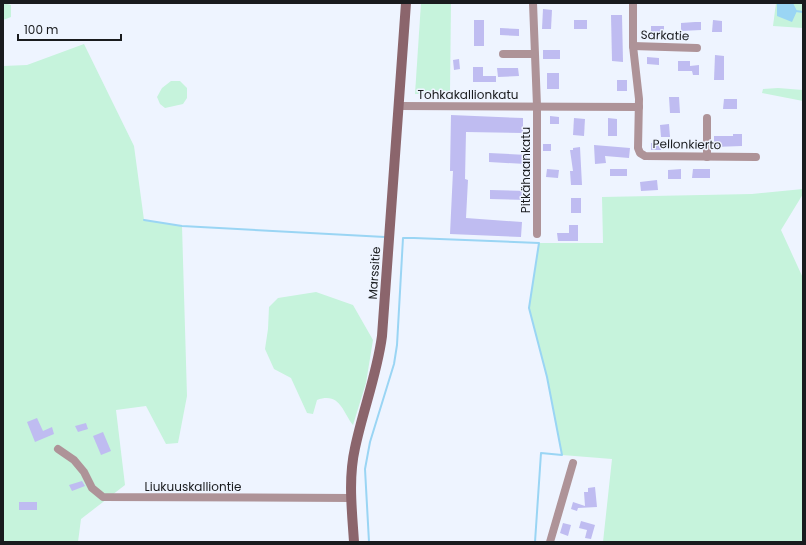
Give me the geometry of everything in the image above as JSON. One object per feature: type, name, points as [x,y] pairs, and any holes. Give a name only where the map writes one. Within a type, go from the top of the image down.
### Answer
[{"type":"main road","name":"Marssitie","points":[[354,542],[351,498],[355,449],[378,363],[382,336],[406,3]]},
{"type":"street","name":"Tohkakallionkatu","points":[[533,3],[537,106]]},
{"type":"street","points":[[633,3],[633,46],[639,107]]},
{"type":"street","name":"Sarkatie","points":[[633,46],[697,48]]},
{"type":"street","points":[[503,54],[534,54]]},
{"type":"street","name":"Tohkakallionkatu","points":[[399,106],[639,107]]},
{"type":"street","name":"Pitkähaankatu","points":[[537,106],[537,234]]},
{"type":"street","name":"Pellonkierto","points":[[639,107],[638,148],[640,153],[645,156],[756,157]]},
{"type":"street","points":[[707,118],[707,157]]},
{"type":"street","name":"Liukuuskalliontie","points":[[58,449],[74,460],[84,472],[92,488],[103,497],[351,498]]},
{"type":"street","points":[[550,542],[573,463]]},
{"type":"green space","points":[[3,3],[11,5],[11,17],[3,20]]},
{"type":"green space","points":[[421,3],[451,3],[450,94],[415,94]]},
{"type":"green space","points":[[776,3],[803,3],[803,28],[773,26]]},
{"type":"green space","points":[[84,44],[134,146],[144,220],[182,226],[187,396],[178,443],[166,444],[146,406],[116,410],[125,485],[81,519],[78,542],[3,541],[3,66],[27,65]]},
{"type":"green space","points":[[171,81],[180,81],[187,88],[187,98],[183,104],[165,108],[160,104],[157,97],[162,88]]},
{"type":"green space","points":[[778,88],[803,90],[803,101],[762,93],[763,89]]},
{"type":"green space","points":[[803,189],[803,194],[781,230],[803,278],[803,542],[603,542],[612,459],[562,455],[547,377],[529,308],[539,243],[603,243],[602,197],[752,194]]},
{"type":"green space","points":[[316,292],[353,305],[373,340],[366,383],[353,425],[340,404],[331,399],[325,398],[317,400],[313,414],[307,413],[291,378],[274,369],[265,349],[269,307],[278,298]]},
{"type":"water","points":[[777,3],[793,3],[797,11],[792,22],[777,16]]},
{"type":"building","points":[[543,9],[552,10],[551,29],[542,29]]},
{"type":"building","points":[[611,15],[622,15],[623,62],[612,61]]},
{"type":"building","points":[[474,20],[484,20],[484,46],[474,46]]},
{"type":"building","points":[[574,20],[587,20],[587,29],[574,29]]},
{"type":"building","points":[[713,20],[722,21],[722,32],[712,32]]},
{"type":"building","points":[[701,22],[701,30],[681,31],[681,23]]},
{"type":"building","points":[[651,26],[664,26],[664,36],[651,36]]},
{"type":"building","points":[[500,28],[519,29],[519,36],[500,35]]},
{"type":"building","points":[[543,50],[560,50],[560,59],[543,59]]},
{"type":"building","points":[[715,55],[724,56],[724,80],[714,80]]},
{"type":"building","points":[[647,57],[659,58],[659,65],[647,64]]},
{"type":"building","points":[[459,59],[460,69],[454,70],[453,60]]},
{"type":"building","points":[[678,61],[690,61],[690,66],[699,65],[699,75],[693,75],[692,71],[678,71]]},
{"type":"building","points":[[473,67],[483,67],[483,76],[496,76],[496,82],[473,82]]},
{"type":"building","points":[[497,68],[518,68],[519,76],[498,77]]},
{"type":"building","points":[[547,73],[559,73],[559,89],[547,89]]},
{"type":"building","points":[[617,80],[627,80],[627,91],[617,91]]},
{"type":"building","points":[[669,97],[679,97],[680,113],[670,113]]},
{"type":"building","points":[[724,99],[737,99],[737,109],[723,109]]},
{"type":"building","points":[[451,115],[523,118],[523,133],[466,132],[465,179],[468,180],[466,218],[522,222],[521,237],[450,234],[453,171],[450,171]]},
{"type":"building","points":[[550,116],[559,117],[559,124],[550,124]]},
{"type":"building","points":[[574,118],[585,119],[584,136],[573,135]]},
{"type":"building","points":[[608,118],[617,119],[617,136],[608,136]]},
{"type":"building","points":[[669,124],[670,137],[661,137],[660,125]]},
{"type":"building","points":[[733,134],[742,134],[742,146],[714,147],[714,136],[733,136]]},
{"type":"building","points":[[651,143],[661,144],[661,150],[651,150]]},
{"type":"building","points":[[543,144],[551,144],[551,151],[543,151]]},
{"type":"building","points":[[594,145],[630,148],[629,158],[605,156],[606,163],[595,164]]},
{"type":"building","points":[[580,147],[582,185],[571,185],[570,171],[573,171],[570,150]]},
{"type":"building","points":[[489,153],[527,155],[526,164],[489,162]]},
{"type":"building","points":[[547,169],[559,170],[558,178],[546,177]]},
{"type":"building","points":[[610,169],[627,169],[627,176],[610,176]]},
{"type":"building","points":[[681,169],[681,179],[668,179],[668,170]]},
{"type":"building","points":[[693,169],[710,169],[710,178],[692,178]]},
{"type":"building","points":[[657,180],[658,190],[641,191],[640,182]]},
{"type":"building","points":[[490,190],[528,191],[528,200],[490,199]]},
{"type":"building","points":[[571,198],[581,198],[581,213],[571,213]]},
{"type":"building","points":[[569,225],[578,225],[578,241],[558,241],[557,233],[569,233]]},
{"type":"building","points":[[37,418],[43,431],[52,427],[54,434],[35,442],[27,422]]},
{"type":"building","points":[[86,423],[88,429],[78,432],[75,426]]},
{"type":"building","points":[[103,432],[111,451],[101,455],[93,436]]},
{"type":"building","points":[[82,481],[85,486],[72,491],[69,485]]},
{"type":"building","points":[[595,487],[597,507],[578,508],[577,511],[571,509],[573,502],[585,506],[584,492],[588,492],[588,488]]},
{"type":"building","points":[[19,502],[37,502],[37,510],[19,510]]},
{"type":"building","points":[[581,521],[595,525],[591,539],[585,538],[587,530],[579,528]]},
{"type":"building","points":[[563,523],[571,525],[568,536],[560,533]]},
{"type":"waterway","points":[[796,11],[803,12]]},
{"type":"waterway","points":[[144,220],[182,226],[385,237]]},
{"type":"waterway","points":[[369,542],[365,469],[370,442],[394,364],[397,345],[403,238],[539,243],[529,308],[547,377],[562,455],[541,453],[535,542]]}]
